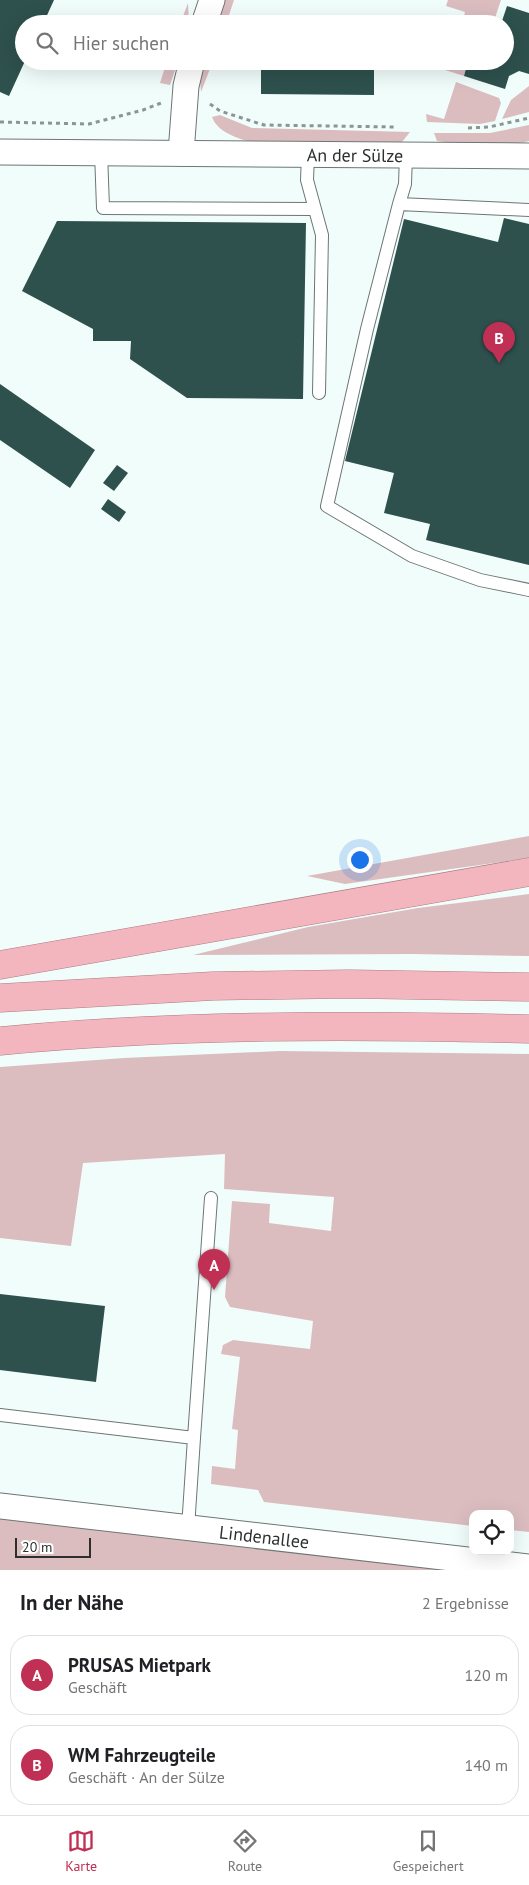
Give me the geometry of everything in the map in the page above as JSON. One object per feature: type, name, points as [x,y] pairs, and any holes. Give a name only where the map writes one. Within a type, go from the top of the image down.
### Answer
[{"type":"highway","points":[[0,965],[529,872]]},
{"type":"highway","points":[[0,998],[213,986],[358,984],[529,987]]},
{"type":"highway","points":[[0,1042],[188,1031],[346,1025],[529,1029]]},
{"type":"street","points":[[207,15],[212,0]]},
{"type":"street","points":[[181,153],[187,80],[190,70]]},
{"type":"street","name":"An der Sülze","points":[[0,152],[529,156]]},
{"type":"street","name":"Lindenallee","points":[[0,1506],[529,1567]]},
{"type":"lane","points":[[101,152],[103,208],[314,209]]},
{"type":"lane","points":[[308,155],[307,180],[322,235],[319,393]]},
{"type":"lane","points":[[406,156],[405,184],[367,329],[327,506],[412,556],[480,580],[529,590]]},
{"type":"lane","points":[[399,204],[529,210]]},
{"type":"lane","points":[[188,1528],[211,1198]]},
{"type":"lane","points":[[0,1415],[194,1438]]},
{"type":"path","points":[[0,122],[89,124],[143,110],[157,102],[167,103]]},
{"type":"path","points":[[203,104],[212,104],[220,111],[264,125],[407,128]]},
{"type":"path","points":[[465,128],[489,127],[529,118]]},
{"type":"shaded area","points":[[225,0],[234,0],[229,15],[220,15]]},
{"type":"shaded area","points":[[448,0],[501,0],[496,15],[464,15],[465,12],[446,6]]},
{"type":"shaded area","points":[[188,3],[189,15],[183,15]]},
{"type":"shaded area","points":[[164,70],[175,70],[170,85],[160,83]]},
{"type":"shaded area","points":[[203,70],[210,70],[201,92],[200,81]]},
{"type":"shaded area","points":[[445,70],[466,70],[464,76]]},
{"type":"shaded area","points":[[456,82],[499,98],[501,103],[495,121],[480,124],[427,122],[426,114],[444,119]]},
{"type":"shaded area","points":[[529,86],[529,112],[502,119],[511,100]]},
{"type":"shaded area","points":[[220,115],[252,128],[410,132],[402,142],[247,141],[222,130],[212,117]]},
{"type":"shaded area","points":[[529,125],[529,141],[507,145],[471,145],[437,141],[434,133],[490,133]]},
{"type":"shaded area","points":[[529,836],[529,858],[345,884],[307,876]]},
{"type":"shaded area","points":[[529,894],[529,956],[413,954],[193,955],[308,927],[418,908]]},
{"type":"shaded area","points":[[280,1051],[529,1054],[529,1532],[514,1530],[514,1510],[469,1510],[469,1526],[264,1502],[258,1490],[211,1484],[212,1466],[235,1469],[238,1430],[232,1429],[240,1357],[221,1354],[223,1345],[233,1340],[310,1349],[313,1321],[230,1307],[225,1297],[232,1201],[270,1204],[269,1223],[331,1231],[334,1197],[224,1189],[225,1154],[83,1163],[71,1246],[0,1238],[0,1067],[124,1058]]},
{"type":"shaded area","points":[[0,1518],[443,1570],[0,1570]]},
{"type":"building","points":[[0,0],[54,0],[47,15],[15,15],[15,70],[21,70],[9,96],[0,92]]},
{"type":"building","points":[[507,6],[529,13],[529,74],[519,71],[509,76],[505,89],[464,76],[466,70],[514,70],[514,15],[504,15]]},
{"type":"building","points":[[261,70],[374,70],[374,95],[261,94]]},
{"type":"building","points":[[504,218],[529,224],[529,565],[426,540],[430,524],[384,513],[394,473],[345,461],[404,219],[498,242]]},
{"type":"building","points":[[57,221],[306,223],[303,399],[187,398],[130,359],[131,341],[93,341],[93,329],[22,291]]},
{"type":"building","points":[[0,384],[95,450],[70,488],[0,440]]},
{"type":"building","points":[[117,465],[128,473],[114,491],[103,483]]},
{"type":"building","points":[[108,499],[126,512],[119,522],[101,509]]},
{"type":"building","points":[[0,1294],[105,1306],[96,1382],[0,1370]]},
{"type":"place","name":"WM Fahrzeugteile","points":[[499,363]]},
{"type":"place","name":"PRUSAS Mietpark","points":[[214,1290]]}]
